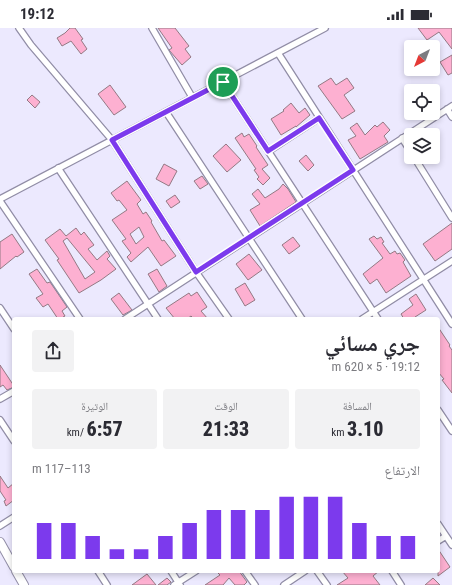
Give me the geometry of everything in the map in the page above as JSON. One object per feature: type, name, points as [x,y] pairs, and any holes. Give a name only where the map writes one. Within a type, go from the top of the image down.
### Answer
[{"type":"street","points":[[19,28],[112,140],[196,272],[228,317]]},
{"type":"street","points":[[152,28],[192,97]]},
{"type":"street","points":[[79,317],[0,200],[192,97],[325,28]]},
{"type":"street","points":[[278,53],[452,324]]},
{"type":"street","points":[[223,82],[377,317]]},
{"type":"street","points":[[128,317],[450,108],[452,117]]},
{"type":"street","points":[[166,112],[301,317]]},
{"type":"street","points":[[268,151],[319,118]]},
{"type":"street","points":[[418,164],[452,218]]},
{"type":"street","points":[[58,168],[157,317]]},
{"type":"street","points":[[365,317],[452,261]]},
{"type":"street","points":[[0,308],[12,326]]},
{"type":"street","points":[[0,399],[12,391]]},
{"type":"street","points":[[440,413],[452,430]]},
{"type":"street","points":[[0,420],[12,438]]},
{"type":"street","points":[[0,526],[12,518]]},
{"type":"street","points":[[440,527],[452,545]]},
{"type":"street","points":[[440,540],[446,536]]},
{"type":"street","points":[[0,542],[12,563]]},
{"type":"street","points":[[17,573],[24,585]]},
{"type":"street","points":[[99,573],[107,585]]},
{"type":"street","points":[[172,573],[178,584],[193,573]]},
{"type":"street","points":[[246,573],[255,585]]},
{"type":"street","points":[[284,585],[302,573]]},
{"type":"street","points":[[319,573],[327,585]]},
{"type":"street","points":[[393,573],[401,585]]},
{"type":"building","points":[[70,28],[75,28],[83,39],[81,40],[87,49],[81,54],[71,41],[62,46],[57,38]]},
{"type":"building","points":[[158,28],[175,28],[189,46],[185,49],[191,57],[182,65],[169,50],[172,48]]},
{"type":"building","points":[[418,28],[452,28],[452,49],[439,32],[427,40]]},
{"type":"building","points":[[452,55],[452,73],[448,75],[440,62]]},
{"type":"building","points":[[331,78],[336,85],[347,78],[354,88],[344,95],[355,111],[342,119],[318,86]]},
{"type":"building","points":[[110,85],[126,107],[114,115],[98,94]]},
{"type":"building","points":[[32,95],[40,102],[35,108],[27,100]]},
{"type":"building","points":[[291,103],[299,113],[305,108],[310,115],[296,127],[281,135],[271,119],[284,111],[283,110]]},
{"type":"building","points":[[383,122],[390,130],[384,136],[388,142],[360,159],[348,140],[356,136],[350,128],[357,123],[365,135],[375,125],[377,127]]},
{"type":"building","points":[[242,133],[244,137],[249,134],[268,165],[262,169],[270,178],[263,185],[257,179],[259,177],[254,170],[256,169],[235,138]]},
{"type":"building","points":[[226,144],[241,160],[227,172],[213,156]]},
{"type":"building","points":[[306,155],[314,165],[308,171],[299,161]]},
{"type":"building","points":[[164,164],[177,171],[169,186],[156,179]]},
{"type":"building","points":[[202,176],[208,184],[200,189],[194,181]]},
{"type":"building","points":[[127,181],[141,200],[137,204],[143,214],[146,212],[162,241],[164,240],[176,256],[161,266],[148,247],[131,262],[127,257],[131,253],[122,241],[126,239],[112,220],[127,210],[111,193]],"holes":[[[139,227],[144,237],[136,244],[130,234]]]},
{"type":"building","points":[[283,184],[296,202],[260,226],[250,210],[260,204],[252,194],[258,189],[265,198],[279,189]]},
{"type":"building","points":[[175,195],[180,202],[171,208],[166,201]]},
{"type":"building","points":[[452,223],[452,249],[435,261],[423,244]]},
{"type":"building","points":[[76,228],[81,235],[84,232],[94,245],[88,249],[97,260],[107,251],[110,256],[107,259],[116,269],[79,293],[57,260],[59,259],[45,240],[60,229],[66,236]],"holes":[[[67,238],[95,272],[85,279],[63,241]]]},
{"type":"building","points":[[12,234],[24,252],[17,257],[16,256],[0,269],[0,242]]},
{"type":"building","points":[[374,236],[377,239],[381,237],[384,242],[382,243],[390,254],[395,251],[397,254],[400,253],[405,260],[403,262],[411,276],[386,293],[377,279],[370,284],[363,274],[383,258],[369,239]]},
{"type":"building","points":[[293,237],[300,246],[289,254],[282,245]]},
{"type":"building","points":[[249,254],[262,270],[248,280],[236,264]]},
{"type":"building","points":[[37,269],[47,283],[50,282],[67,307],[62,311],[65,316],[57,317],[48,304],[43,307],[36,298],[43,294],[29,274]]},
{"type":"building","points":[[157,269],[167,286],[159,292],[148,274]]},
{"type":"building","points":[[245,283],[255,300],[245,306],[235,289]]},
{"type":"building","points":[[197,292],[207,307],[201,311],[206,317],[173,317],[166,308],[189,293],[191,296]]},
{"type":"building","points":[[119,293],[132,310],[123,315],[111,299]]},
{"type":"building","points":[[416,294],[426,310],[415,317],[403,317],[401,314],[413,305],[409,299]]},
{"type":"building","points":[[440,330],[452,350],[452,393],[442,380],[444,379],[440,374]]},
{"type":"building","points":[[0,365],[12,383],[12,388],[7,390],[3,385],[0,387]]},
{"type":"building","points":[[0,476],[8,488],[12,485],[12,502],[6,506],[4,501],[6,500],[0,491]]},
{"type":"building","points":[[440,552],[450,567],[438,576],[438,573],[440,573]]},
{"type":"building","points":[[218,573],[240,573],[247,582],[244,585],[235,585],[229,578],[223,585],[205,585],[220,575]]},
{"type":"building","points":[[344,573],[377,573],[373,576],[380,585],[337,585],[348,578]]},
{"type":"building","points":[[147,574],[156,585],[132,585]]},
{"type":"building","points":[[167,578],[171,582],[167,585],[158,585]]},
{"type":"building","points":[[433,578],[440,585],[425,585]]},
{"type":"route","points":[[223,82],[268,151],[319,118],[353,170],[196,272],[112,140],[223,82]]}]
